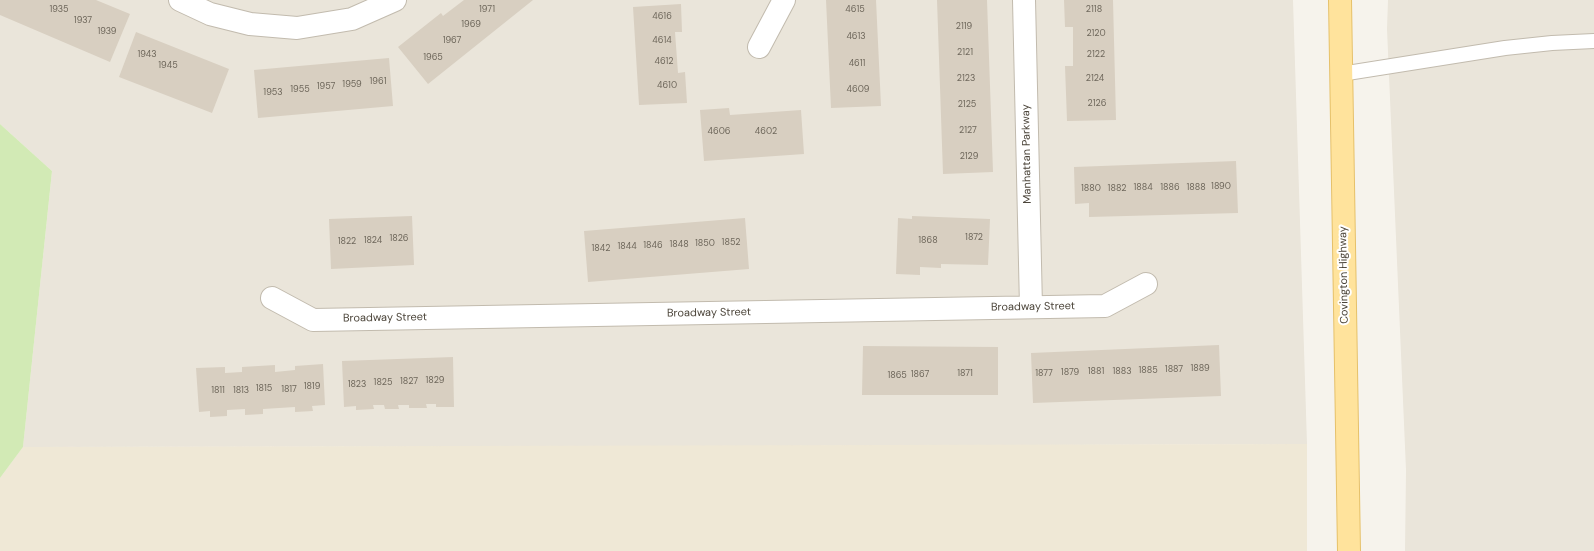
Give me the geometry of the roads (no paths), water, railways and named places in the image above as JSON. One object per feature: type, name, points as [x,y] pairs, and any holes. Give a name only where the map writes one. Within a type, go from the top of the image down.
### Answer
[{"type":"main road","name":"Covington Highway","points":[[1340,0],[1348,551]]},
{"type":"street","points":[[180,0],[210,14],[250,24],[296,28],[352,19],[395,0]]},
{"type":"street","points":[[759,48],[784,0]]},
{"type":"street","name":"Manhattan Parkway","points":[[1024,0],[1030,307]]},
{"type":"street","name":"Broadway Street","points":[[272,298],[313,320],[1105,306],[1146,284]]},
{"type":"lane","points":[[1341,74],[1505,48],[1552,43],[1594,41]]}]
